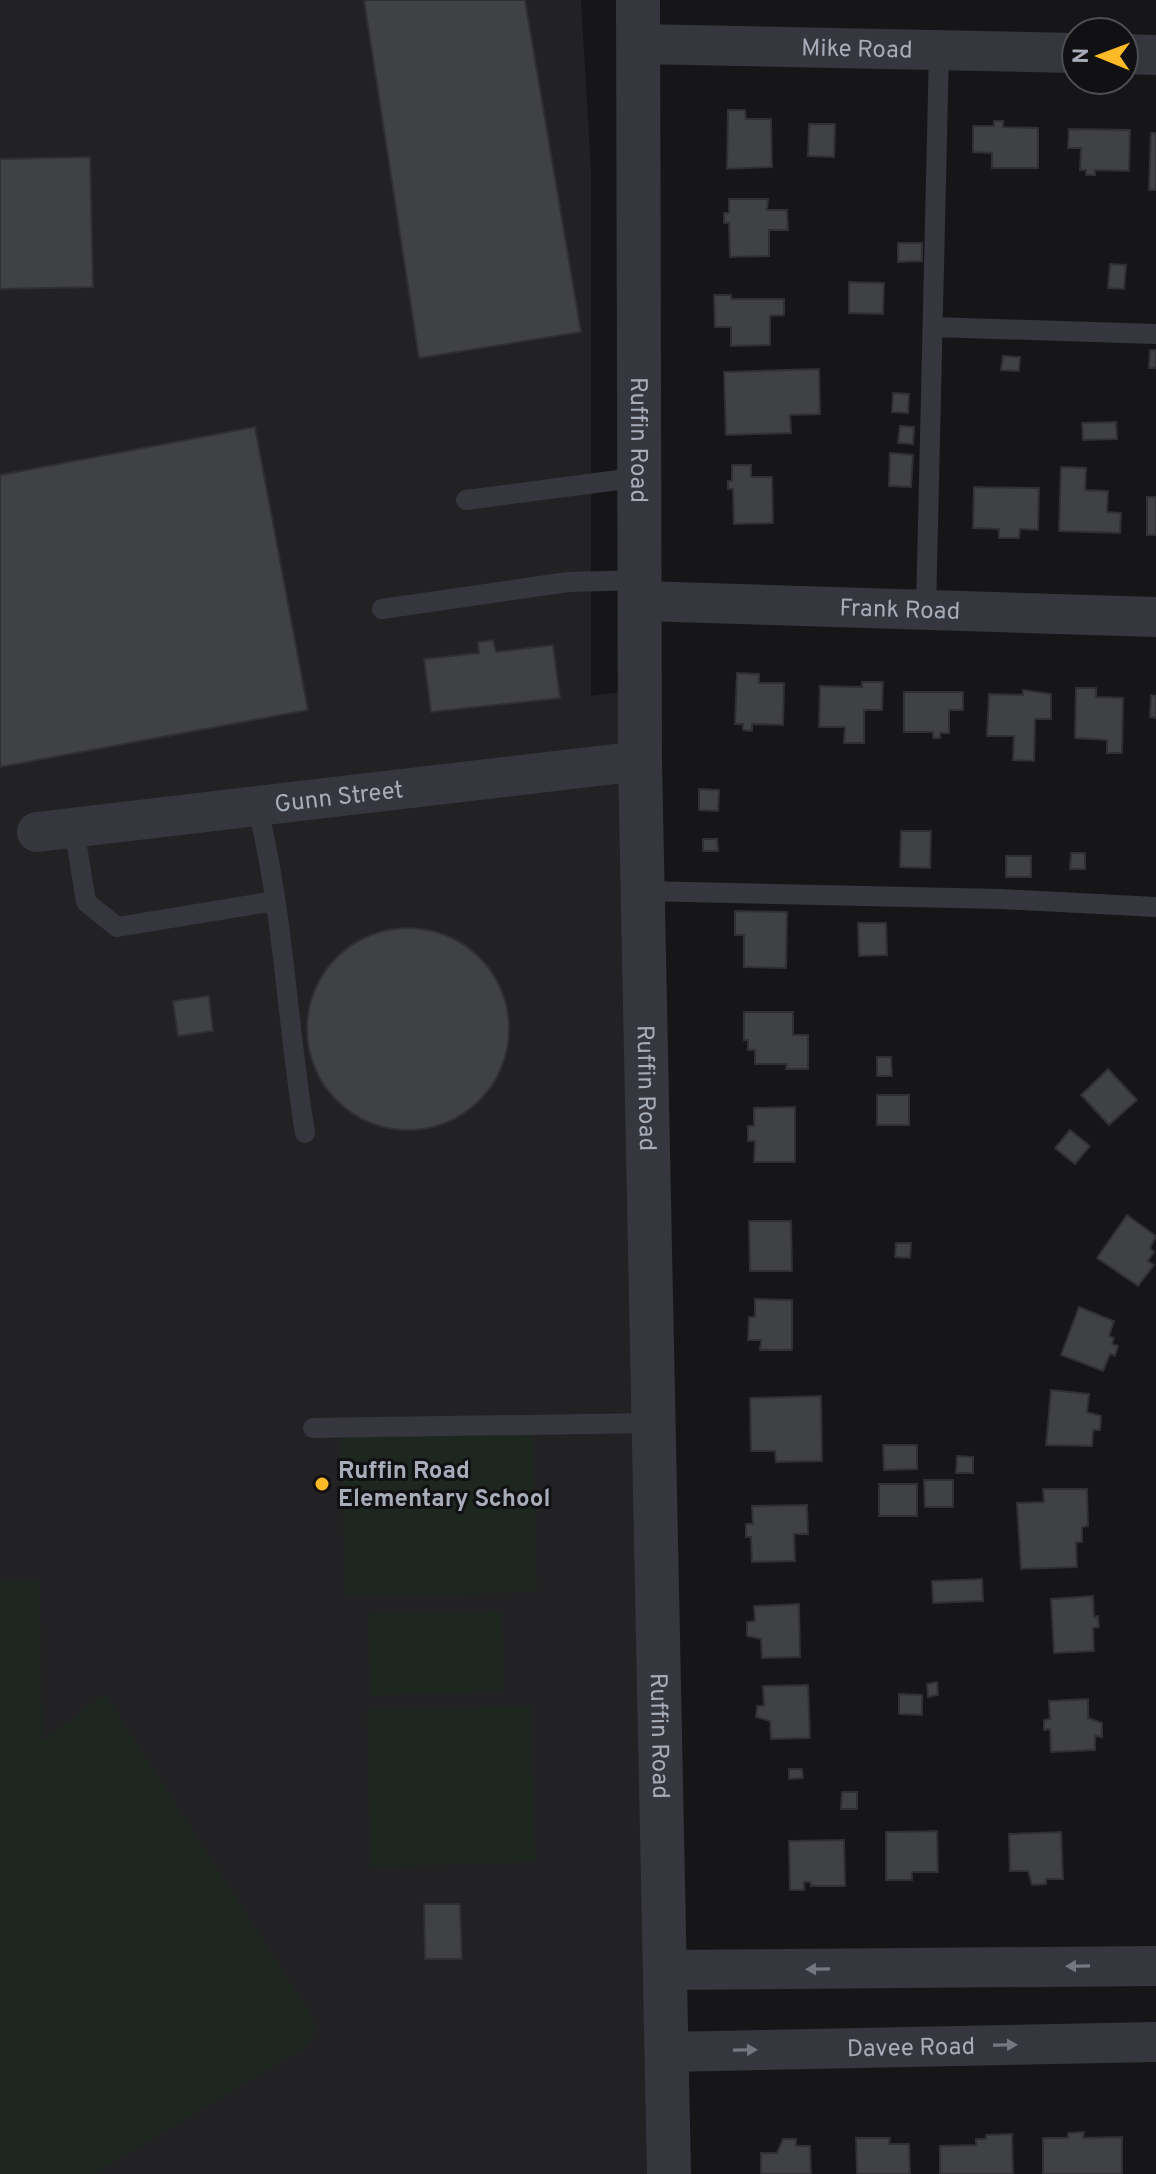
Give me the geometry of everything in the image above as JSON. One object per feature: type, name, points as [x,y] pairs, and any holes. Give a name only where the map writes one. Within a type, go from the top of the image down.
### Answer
[{"type":"street","name":"Ruffin Road","points":[[638,0],[642,590],[640,761],[669,2174]]},
{"type":"street","name":"Mike Road","points":[[639,44],[1060,53]]},
{"type":"street","name":"Frank Road","points":[[642,590],[926,610],[1156,617]]},
{"type":"street","name":"Gunn Street","points":[[56,830],[640,761]]},
{"type":"street","points":[[665,1970],[1156,1966]]},
{"type":"street","name":"Davee Road","points":[[667,2052],[1156,2042]]},
{"type":"lane","points":[[926,610],[939,50]]},
{"type":"lane","points":[[933,327],[1156,334]]},
{"type":"lane","points":[[466,500],[641,477]]},
{"type":"lane","points":[[382,609],[568,582],[642,590]]},
{"type":"lane","points":[[257,806],[275,901],[291,1046],[305,1133]]},
{"type":"lane","points":[[56,830],[86,902],[117,927],[275,901]]},
{"type":"lane","points":[[643,891],[1000,899],[1156,907]]},
{"type":"lane","points":[[313,1428],[654,1423]]},
{"type":"shaded area","name":"Ruffin Road Elementary School","points":[[0,0],[581,0],[591,170],[591,696],[629,691],[656,2174],[0,2174]]},
{"type":"shaded area","points":[[533,1418],[537,1592],[345,1597],[341,1423]]},
{"type":"shaded area","points":[[0,1582],[40,1582],[42,1742],[105,1694],[314,2023],[314,2034],[306,2047],[93,2174],[0,2174]]},
{"type":"shaded area","points":[[502,1611],[504,1692],[370,1695],[369,1614]]},
{"type":"shaded area","points":[[531,1706],[535,1862],[371,1867],[367,1710]]},
{"type":"building","points":[[364,0],[525,0],[581,332],[419,358]]},
{"type":"building","points":[[728,110],[745,110],[746,119],[771,119],[772,167],[727,169]]},
{"type":"building","points":[[994,121],[1003,121],[1003,127],[1038,128],[1038,168],[992,168],[992,153],[973,152],[973,126],[994,126]]},
{"type":"building","points":[[809,124],[835,124],[834,157],[808,156]]},
{"type":"building","points":[[1069,129],[1130,130],[1129,171],[1095,170],[1095,175],[1086,175],[1086,170],[1080,170],[1081,148],[1068,148]]},
{"type":"building","points":[[1151,133],[1156,133],[1156,190],[1149,190]]},
{"type":"building","points":[[90,157],[93,287],[0,289],[0,159]]},
{"type":"building","points":[[729,199],[768,199],[767,210],[787,210],[788,230],[769,230],[769,256],[730,257],[729,223],[724,223],[724,213],[729,213]]},
{"type":"building","points":[[898,243],[922,243],[922,261],[898,262]]},
{"type":"building","points":[[1110,264],[1126,265],[1124,289],[1108,288]]},
{"type":"building","points":[[849,282],[884,283],[883,314],[849,313]]},
{"type":"building","points":[[714,295],[731,295],[731,299],[784,299],[784,315],[770,316],[770,345],[731,346],[731,327],[715,327]]},
{"type":"building","points":[[1150,350],[1156,350],[1156,368],[1149,368]]},
{"type":"building","points":[[1003,356],[1020,357],[1019,371],[1001,370]]},
{"type":"building","points":[[819,369],[820,414],[790,415],[791,433],[726,435],[724,372]]},
{"type":"building","points":[[893,393],[909,394],[908,413],[892,412]]},
{"type":"building","points":[[1116,422],[1117,439],[1083,440],[1082,423]]},
{"type":"building","points":[[900,426],[914,427],[913,444],[898,443]]},
{"type":"building","points":[[255,427],[308,710],[0,767],[0,475]]},
{"type":"building","points":[[890,453],[913,455],[911,487],[889,486]]},
{"type":"building","points":[[732,465],[751,465],[751,477],[772,477],[773,523],[734,524],[733,489],[728,489],[728,481],[732,481]]},
{"type":"building","points":[[1061,467],[1086,468],[1085,490],[1108,491],[1107,512],[1121,513],[1120,533],[1059,531]]},
{"type":"building","points":[[974,487],[1039,488],[1038,530],[1020,529],[1019,538],[999,538],[999,529],[973,528]]},
{"type":"building","points":[[1147,497],[1156,497],[1156,535],[1147,535]]},
{"type":"building","points":[[493,640],[496,652],[553,645],[560,698],[431,712],[424,659],[479,653],[478,642]]},
{"type":"building","points":[[737,673],[759,674],[759,683],[784,683],[783,725],[752,724],[752,731],[743,730],[743,724],[735,724]]},
{"type":"building","points":[[862,682],[883,682],[882,710],[864,710],[864,743],[844,743],[845,727],[819,727],[820,686],[862,687]]},
{"type":"building","points":[[1076,688],[1096,688],[1096,697],[1123,698],[1122,753],[1107,753],[1107,740],[1075,738]]},
{"type":"building","points":[[1023,690],[1051,694],[1051,719],[1035,719],[1034,761],[1013,760],[1014,736],[987,736],[989,694],[1023,695]]},
{"type":"building","points":[[904,692],[963,692],[963,710],[949,710],[949,733],[940,733],[940,738],[933,738],[933,732],[904,732]]},
{"type":"building","points":[[1151,695],[1156,696],[1156,718],[1150,717]]},
{"type":"building","points":[[699,789],[719,790],[718,811],[699,810]]},
{"type":"building","points":[[901,831],[931,831],[930,868],[900,867]]},
{"type":"building","points":[[703,839],[717,839],[718,851],[703,851]]},
{"type":"building","points":[[1071,853],[1085,853],[1085,869],[1070,869]]},
{"type":"building","points":[[1006,856],[1031,856],[1031,877],[1006,877]]},
{"type":"building","points":[[735,911],[787,912],[786,968],[744,967],[744,935],[735,935]]},
{"type":"building","points":[[858,923],[886,923],[887,955],[859,956]]},
{"type":"building","points":[[408,928],[447,936],[479,958],[501,990],[509,1029],[501,1068],[479,1100],[447,1122],[408,1130],[369,1122],[337,1100],[315,1068],[307,1029],[315,990],[337,958],[369,936]]},
{"type":"building","points":[[209,996],[213,1031],[178,1036],[173,1001]]},
{"type":"building","points":[[744,1012],[793,1012],[793,1035],[808,1035],[808,1069],[786,1069],[787,1064],[755,1064],[755,1050],[748,1050],[748,1040],[744,1040]]},
{"type":"building","points":[[877,1057],[891,1057],[892,1076],[877,1076]]},
{"type":"building","points":[[1108,1069],[1137,1100],[1109,1125],[1081,1095]]},
{"type":"building","points":[[877,1095],[909,1095],[909,1125],[877,1125]]},
{"type":"building","points":[[795,1107],[795,1162],[754,1162],[755,1141],[748,1141],[748,1126],[754,1126],[754,1108]]},
{"type":"building","points":[[1070,1130],[1090,1146],[1075,1164],[1055,1148]]},
{"type":"building","points":[[1127,1215],[1156,1236],[1150,1248],[1154,1252],[1148,1261],[1154,1265],[1138,1286],[1097,1258]]},
{"type":"building","points":[[749,1221],[791,1221],[792,1271],[750,1271]]},
{"type":"building","points":[[896,1243],[911,1243],[910,1258],[895,1257]]},
{"type":"building","points":[[755,1299],[792,1300],[792,1350],[760,1350],[761,1340],[748,1340],[749,1317],[755,1317]]},
{"type":"building","points":[[1079,1307],[1114,1321],[1109,1336],[1114,1338],[1112,1344],[1118,1346],[1115,1356],[1110,1354],[1103,1371],[1061,1355]]},
{"type":"building","points":[[1051,1390],[1089,1394],[1087,1412],[1101,1416],[1100,1430],[1093,1430],[1092,1446],[1046,1445]]},
{"type":"building","points":[[821,1396],[822,1461],[776,1462],[775,1451],[751,1451],[750,1398]]},
{"type":"building","points":[[883,1445],[917,1445],[917,1469],[884,1470]]},
{"type":"building","points":[[957,1456],[973,1457],[973,1473],[956,1473]]},
{"type":"building","points":[[924,1480],[953,1480],[953,1507],[925,1507]]},
{"type":"building","points":[[879,1484],[917,1484],[917,1516],[879,1516]]},
{"type":"building","points":[[1043,1489],[1087,1489],[1088,1526],[1082,1527],[1082,1542],[1076,1542],[1077,1567],[1021,1569],[1017,1503],[1044,1502]]},
{"type":"building","points":[[807,1505],[808,1534],[794,1534],[795,1561],[752,1562],[751,1537],[746,1537],[746,1524],[753,1524],[752,1506]]},
{"type":"building","points":[[982,1579],[983,1601],[933,1603],[932,1581]]},
{"type":"building","points":[[1093,1596],[1094,1617],[1098,1616],[1099,1627],[1093,1628],[1094,1651],[1054,1653],[1051,1599]]},
{"type":"building","points":[[799,1604],[800,1657],[762,1658],[761,1639],[747,1636],[747,1622],[755,1621],[754,1606]]},
{"type":"building","points":[[937,1682],[938,1695],[928,1697],[927,1684]]},
{"type":"building","points":[[808,1685],[810,1738],[771,1739],[770,1721],[756,1717],[757,1706],[764,1706],[763,1686]]},
{"type":"building","points":[[899,1694],[922,1695],[922,1715],[899,1714]]},
{"type":"building","points":[[1088,1699],[1088,1718],[1102,1723],[1102,1737],[1095,1736],[1095,1750],[1051,1752],[1050,1729],[1044,1730],[1044,1720],[1050,1719],[1049,1701]]},
{"type":"building","points":[[789,1769],[802,1769],[803,1778],[789,1779]]},
{"type":"building","points":[[842,1792],[857,1792],[857,1809],[841,1809]]},
{"type":"building","points":[[937,1831],[938,1872],[912,1872],[912,1880],[886,1880],[886,1832]]},
{"type":"building","points":[[1061,1832],[1063,1879],[1046,1879],[1046,1884],[1032,1885],[1028,1871],[1010,1871],[1009,1834]]},
{"type":"building","points":[[844,1840],[845,1886],[811,1886],[810,1882],[804,1882],[804,1890],[790,1890],[789,1841]]},
{"type":"building","points":[[424,1904],[460,1904],[462,1959],[425,1959]]},
{"type":"building","points":[[1084,2132],[1083,2138],[1122,2137],[1122,2174],[1043,2174],[1043,2138],[1068,2138],[1068,2133]]},
{"type":"building","points":[[1012,2134],[1013,2174],[940,2174],[940,2146],[976,2145],[976,2139],[986,2139],[986,2135]]},
{"type":"building","points":[[856,2138],[890,2138],[889,2144],[909,2144],[910,2174],[857,2174]]},
{"type":"building","points":[[783,2139],[796,2139],[796,2146],[810,2146],[811,2174],[761,2174],[761,2153],[777,2153]]},
{"type":"place","name":"Ruffin Road Elementary School","points":[[322,1484]]}]
